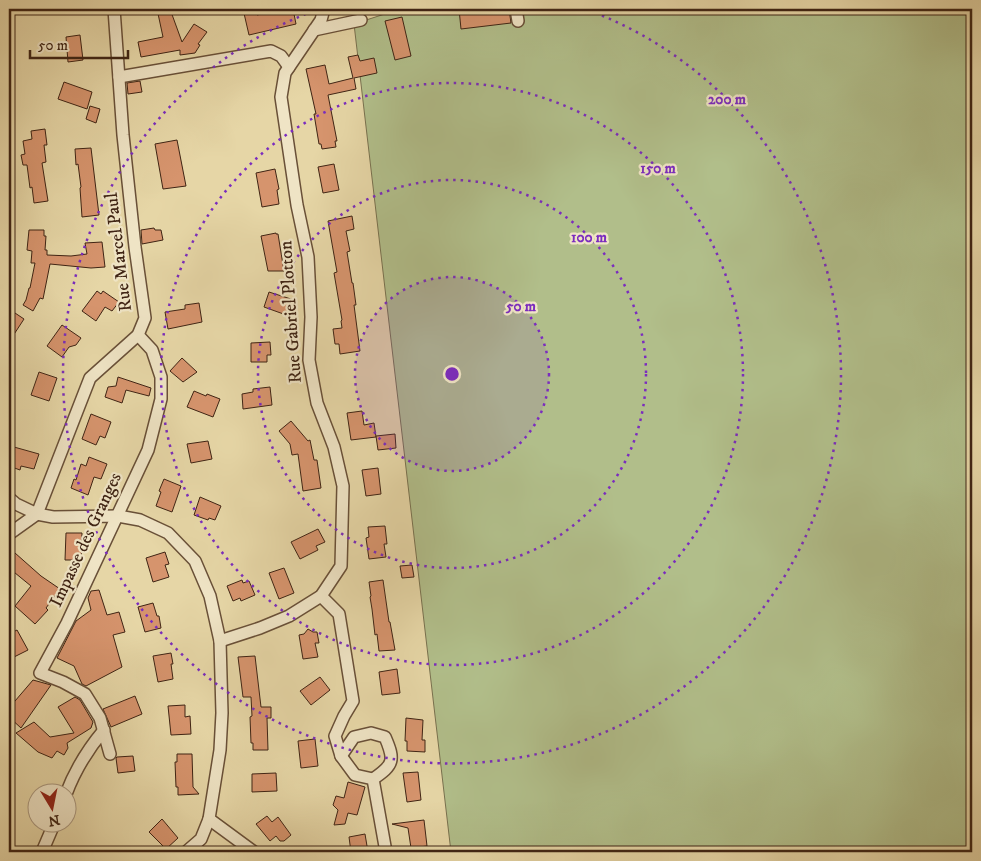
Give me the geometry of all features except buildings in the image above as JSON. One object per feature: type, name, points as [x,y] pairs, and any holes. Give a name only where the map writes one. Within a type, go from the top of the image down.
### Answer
[{"type":"street","name":"Rue Marcel Paul","points":[[37,514],[90,378],[138,335],[145,318],[135,247],[118,77],[114,9]]},
{"type":"street","name":"Rue Gabriel Plotton","points":[[220,641],[289,616],[321,596],[341,566],[343,486],[334,447],[317,403],[309,360],[311,316],[308,257],[297,205],[281,98],[285,74],[321,20],[324,9]]},
{"type":"street","points":[[516,9],[518,21]]},
{"type":"street","points":[[314,30],[361,20]]},
{"type":"street","points":[[118,77],[271,51],[281,56],[289,67]]},
{"type":"street","name":"Impasse des Granges","points":[[110,754],[100,718],[85,694],[63,682],[40,673],[67,623],[148,450],[161,399],[161,377],[152,350],[138,335]]},
{"type":"street","points":[[9,498],[16,504],[37,514],[53,516],[116,516],[140,520],[168,533],[195,561],[210,596],[220,641],[222,713],[220,750],[208,820],[201,839],[186,852]]},
{"type":"street","points":[[9,534],[37,514]]},
{"type":"street","points":[[321,596],[339,614],[354,701],[344,716],[335,736],[341,756],[355,775],[373,779],[384,771],[391,761],[391,751],[385,737],[370,733],[354,737],[341,756]]},
{"type":"street","points":[[70,784],[92,745],[104,730]]},
{"type":"street","points":[[373,779],[386,852]]},
{"type":"street","points":[[208,820],[254,852]]},
{"type":"street","points":[[42,852],[50,834]]},
{"type":"green space","points":[[400,9],[972,9],[972,852],[451,852],[354,24]]}]
